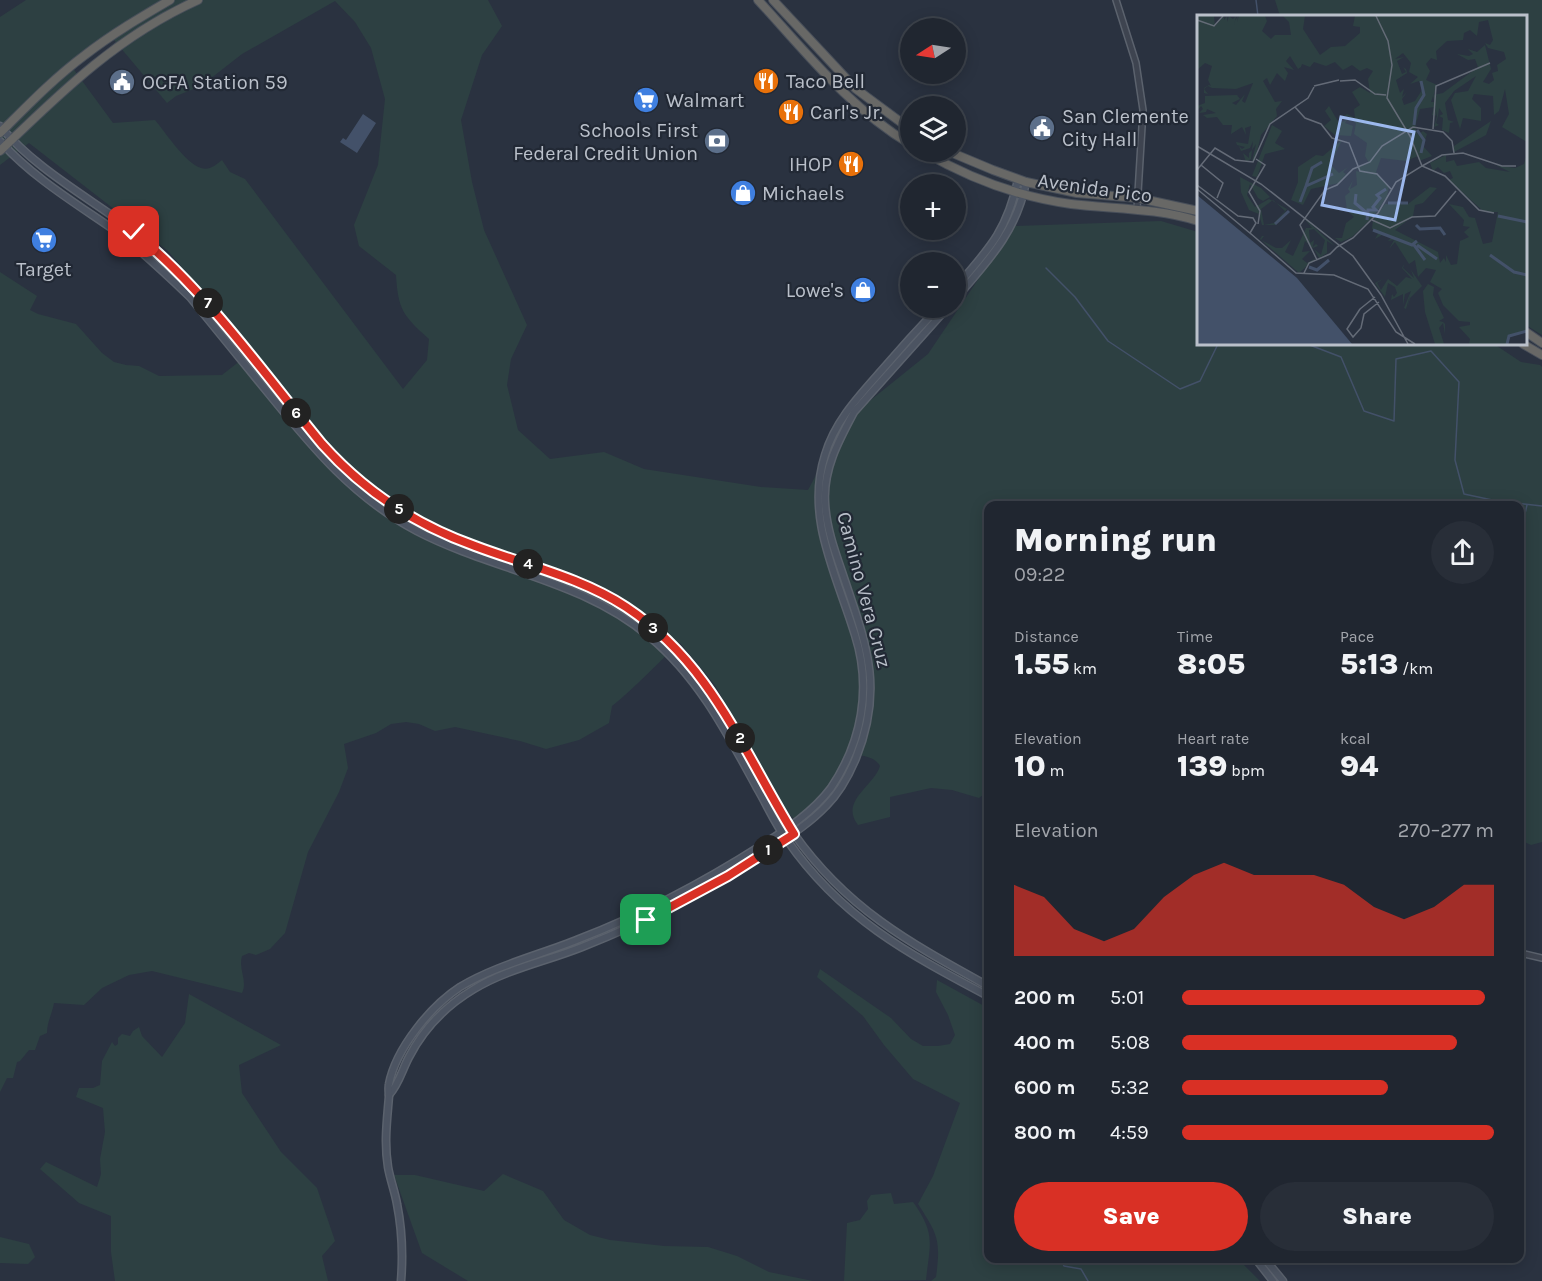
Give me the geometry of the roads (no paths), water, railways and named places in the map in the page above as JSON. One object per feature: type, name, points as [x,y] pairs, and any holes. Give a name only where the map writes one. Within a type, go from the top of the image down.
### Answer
[{"type":"highway","points":[[1,129],[83,56],[131,22],[170,0]]},
{"type":"highway","points":[[2,146],[95,62],[140,30],[198,0]]},
{"type":"highway","points":[[758,0],[839,88],[859,107],[900,137]]},
{"type":"highway","points":[[773,0],[856,89],[900,122]]},
{"type":"highway","name":"Avenida Pico","points":[[966,158],[1022,181],[1077,193],[1138,198],[1197,211]]},
{"type":"highway","name":"Avenida Pico","points":[[941,162],[1015,192],[1070,204],[1137,209],[1197,221]]},
{"type":"highway","points":[[1527,333],[1542,343]]},
{"type":"highway","points":[[1525,345],[1542,355]]},
{"type":"main road","points":[[1,129],[44,169],[134,232],[159,253],[205,300],[322,444],[359,481],[423,524],[472,545],[559,575],[594,590],[625,607],[656,630],[677,649],[703,679],[724,710],[794,834],[820,867],[877,921],[912,944],[984,984]]},
{"type":"main road","points":[[2,146],[169,275],[190,297],[315,451],[354,488],[417,530],[466,552],[588,597],[619,614],[650,637],[697,685],[717,715],[786,839],[817,878],[871,928],[906,951],[984,994]]},
{"type":"main road","points":[[966,275],[992,245],[1005,223],[1015,192],[1022,181]]},
{"type":"main road","points":[[966,287],[989,261],[1015,218],[1024,194],[1022,181]]},
{"type":"main road","name":"Camino Vera Cruz","points":[[401,1281],[400,1224],[388,1170],[385,1140],[388,1085],[410,1038],[428,1015],[458,989],[495,970],[580,939],[668,901],[726,868],[790,827],[810,811],[830,789],[852,748],[862,713],[864,682],[856,637],[824,546],[820,525],[818,487],[825,453],[837,426],[849,408],[929,318]]},
{"type":"main road","name":"Camino Vera Cruz","points":[[389,1095],[396,1087],[412,1050],[429,1026],[445,1009],[475,988],[631,927],[718,882],[794,834],[827,805],[851,771],[867,725],[871,674],[867,649],[831,540],[825,501],[830,463],[854,412],[938,318]]},
{"type":"main road","points":[[1259,1263],[1273,1281]]},
{"type":"main road","points":[[1268,1263],[1283,1281]]},
{"type":"street","points":[[1116,0],[1136,63],[1141,88],[1143,110],[1137,209]]},
{"type":"street","points":[[1524,953],[1542,958]]},
{"type":"water","points":[[363,114],[376,123],[357,153],[340,142],[343,138],[346,140]]},
{"type":"waterway","points":[[1256,0],[1258,15]]},
{"type":"waterway","points":[[1046,268],[1075,297],[1108,341],[1180,389],[1200,381],[1218,345]]},
{"type":"waterway","points":[[1310,345],[1341,357],[1364,411],[1394,421],[1396,359],[1431,351],[1459,382],[1455,460],[1464,494],[1497,501]]},
{"type":"waterway","points":[[1524,504],[1542,506]]},
{"type":"waterway","points":[[1524,518],[1527,505]]},
{"type":"waterway","points":[[1062,1263],[1064,1266],[1081,1269],[1088,1281]]},
{"type":"place","name":"Taco Bell","points":[[766,81]]},
{"type":"place","name":"OCFA Station 59","points":[[122,82]]},
{"type":"place","name":"Walmart","points":[[646,100]]},
{"type":"place","name":"Carl's Jr.","points":[[791,112]]},
{"type":"place","name":"San Clemente City Hall","points":[[1042,128]]},
{"type":"place","name":"Schools First Federal Credit Union","points":[[717,141]]},
{"type":"place","name":"IHOP","points":[[851,164]]},
{"type":"place","name":"Michaels","points":[[743,193]]},
{"type":"place","name":"Target","points":[[44,240]]},
{"type":"place","name":"Lowe's","points":[[863,290]]}]
